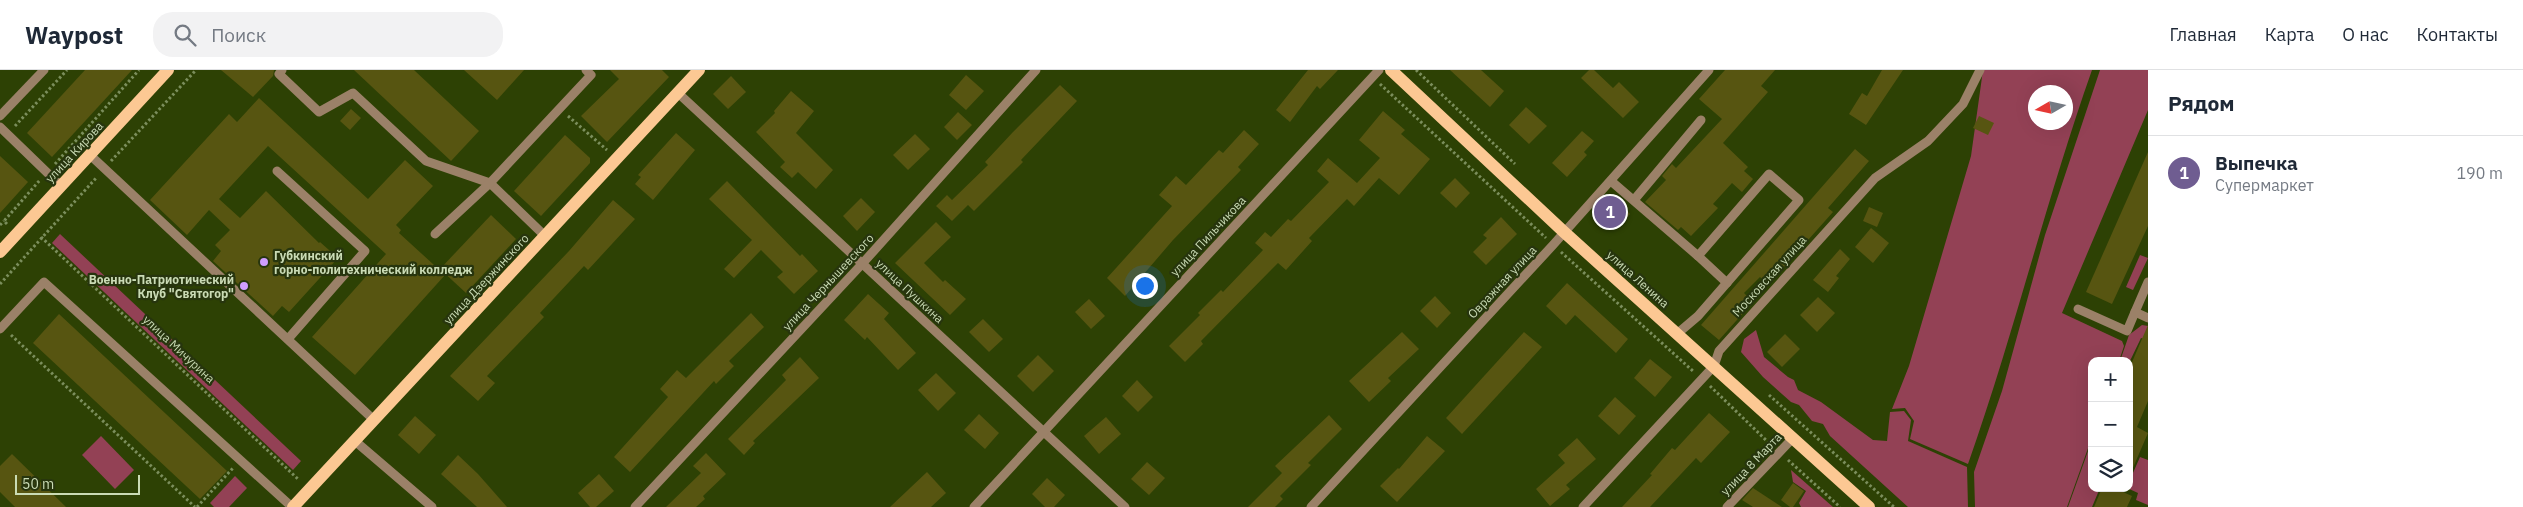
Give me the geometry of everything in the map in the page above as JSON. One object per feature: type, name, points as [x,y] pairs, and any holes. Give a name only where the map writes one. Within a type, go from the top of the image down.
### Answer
[{"type":"main road","name":"улица Кирова","points":[[0,252],[168,70]]},
{"type":"main road","name":"улица Дзержинского","points":[[292,507],[700,70]]},
{"type":"main road","name":"улица Ленина","points":[[1392,70],[1564,232],[1869,507]]},
{"type":"street","points":[[0,116],[44,70]]},
{"type":"street","points":[[282,70],[279,74],[319,112],[353,93],[426,161],[490,183],[545,236]]},
{"type":"street","points":[[435,234],[490,183],[591,75],[586,70]]},
{"type":"street","name":"улица Чернышевского","points":[[634,507],[862,264],[1036,70]]},
{"type":"street","name":"Овражная улица","points":[[1311,507],[1553,245],[1709,70]]},
{"type":"street","name":"Московская улица","points":[[1583,507],[1714,366],[1719,351],[1875,178],[1928,140],[1962,104],[1980,70]]},
{"type":"street","name":"улица Пильчикова","points":[[974,507],[1376,73]]},
{"type":"street","name":"улица Пушкина","points":[[678,93],[1125,507]]},
{"type":"street","points":[[1634,200],[1701,120]]},
{"type":"street","points":[[4,131],[61,186]]},
{"type":"street","points":[[90,155],[374,420]]},
{"type":"street","points":[[278,171],[365,251],[288,340]]},
{"type":"street","points":[[1678,333],[1698,316],[1799,200],[1769,174],[1698,256]]},
{"type":"street","points":[[1611,181],[1728,283]]},
{"type":"street","points":[[1,328],[44,282],[292,507]]},
{"type":"street","points":[[2078,309],[2127,331],[2148,282]]},
{"type":"street","points":[[2135,312],[2148,318]]},
{"type":"street","name":"улица 8 Марта","points":[[1726,507],[1792,439]]},
{"type":"street","points":[[355,441],[432,507]]},
{"type":"path","points":[[4,131],[68,70]]},
{"type":"path","points":[[0,225],[139,70]]},
{"type":"path","points":[[0,284],[41,237],[196,70]]},
{"type":"path","points":[[1416,70],[1517,166]]},
{"type":"path","points":[[1376,73],[1553,245],[1840,507]]},
{"type":"path","points":[[572,108],[566,115],[607,150]]},
{"type":"path","points":[[4,221],[33,247]]},
{"type":"path","name":"улица Мичурина","points":[[41,237],[298,480]]},
{"type":"path","points":[[1,328],[196,507],[240,460]]},
{"type":"path","points":[[1768,394],[1894,507]]},
{"type":"shaded area","points":[[1983,70],[2092,70],[2073,126],[2073,85],[2028,85],[2028,130],[2072,130],[1985,415],[1968,464],[1910,439],[1914,421],[1905,408],[1892,409],[1909,366],[1971,156]]},
{"type":"shaded area","points":[[2100,70],[2148,70],[2148,110],[2062,313],[2122,341],[2124,346],[2120,357],[2088,357],[2088,448],[2067,507],[1975,507],[1974,472],[2002,391],[2045,235]]},
{"type":"shaded area","points":[[60,234],[301,461],[293,470],[52,243]]},
{"type":"shaded area","points":[[2140,255],[2148,258],[2133,290],[2126,287]]},
{"type":"shaded area","points":[[2142,325],[2148,326],[2148,340],[2141,338],[2132,357],[2121,357],[2129,335]]},
{"type":"shaded area","points":[[1756,330],[1764,357],[1794,380],[1798,390],[1821,402],[1873,440],[1887,441],[1890,412],[1904,411],[1911,420],[1908,441],[1967,467],[1968,507],[1908,507],[1830,436],[1823,424],[1812,421],[1799,405],[1791,402],[1763,377],[1741,352],[1744,339]]},
{"type":"shaded area","points":[[101,436],[134,470],[115,489],[82,455]]},
{"type":"shaded area","points":[[2088,451],[2088,492],[2098,492],[2092,507],[2068,507]]},
{"type":"shaded area","points":[[2140,457],[2148,460],[2148,505],[2136,500],[2138,493],[2133,491],[2133,473]]},
{"type":"shaded area","points":[[1791,470],[1833,507],[1801,507],[1799,503],[1806,491],[1793,482]]},
{"type":"shaded area","points":[[235,476],[247,488],[229,507],[214,507],[210,503]]},
{"type":"building","points":[[85,70],[132,70],[52,157],[27,133]]},
{"type":"building","points":[[221,70],[274,70],[273,76],[253,97]]},
{"type":"building","points":[[354,70],[414,70],[479,131],[451,161]]},
{"type":"building","points":[[464,70],[524,70],[497,100]]},
{"type":"building","points":[[610,70],[662,70],[669,77],[607,142],[581,116],[619,79]]},
{"type":"building","points":[[1308,70],[1338,70],[1320,89],[1317,86],[1290,122],[1276,110]]},
{"type":"building","points":[[1450,70],[1481,70],[1504,91],[1490,107]]},
{"type":"building","points":[[1589,70],[1594,70],[1613,88],[1619,82],[1639,102],[1623,118],[1581,78]]},
{"type":"building","points":[[1725,70],[1775,70],[1761,86],[1768,92],[1723,143],[1748,167],[1744,171],[1753,179],[1742,192],[1732,183],[1713,204],[1718,208],[1691,236],[1681,227],[1678,230],[1645,202],[1666,180],[1662,176],[1672,164],[1676,168],[1722,119],[1699,99]]},
{"type":"building","points":[[1882,70],[1903,70],[1866,125],[1849,114],[1862,93],[1867,96]]},
{"type":"building","points":[[966,75],[984,91],[966,110],[949,95]]},
{"type":"building","points":[[731,76],[746,92],[728,109],[713,94]]},
{"type":"building","points":[[1060,85],[1077,101],[1021,160],[1023,162],[974,211],[968,205],[952,221],[936,206],[947,195],[952,200],[988,165],[985,162]]},
{"type":"building","points":[[791,91],[814,111],[796,133],[833,170],[816,189],[798,172],[792,178],[780,167],[785,162],[756,132],[775,113],[774,111]]},
{"type":"building","points":[[259,98],[368,199],[405,160],[433,186],[396,225],[401,230],[399,233],[445,275],[355,375],[312,337],[386,254],[268,146],[219,199],[240,218],[266,191],[319,243],[338,258],[289,312],[282,306],[273,316],[213,261],[221,251],[215,245],[230,230],[209,210],[187,235],[150,200],[229,114],[237,122]]},
{"type":"building","points":[[1526,107],[1547,126],[1529,144],[1509,125]]},
{"type":"building","points":[[351,109],[361,118],[350,130],[340,121]]},
{"type":"building","points":[[1383,111],[1405,130],[1401,134],[1430,159],[1399,195],[1379,178],[1354,206],[1347,199],[1309,238],[1312,241],[1286,270],[1278,263],[1201,341],[1203,344],[1185,362],[1169,346],[1200,315],[1198,313],[1221,290],[1223,292],[1263,250],[1255,243],[1265,232],[1271,237],[1288,219],[1291,221],[1329,182],[1317,171],[1328,158],[1357,183],[1380,158],[1359,140]]},
{"type":"building","points":[[958,112],[972,125],[957,140],[944,127]]},
{"type":"building","points":[[1979,116],[1994,123],[1988,135],[1973,128]]},
{"type":"building","points":[[1244,130],[1259,144],[1238,167],[1241,170],[1173,240],[1125,296],[1107,278],[1172,206],[1159,195],[1176,176],[1186,185],[1219,150],[1223,153]]},
{"type":"building","points":[[1582,131],[1594,141],[1584,152],[1587,155],[1567,177],[1552,163]]},
{"type":"building","points":[[676,133],[695,150],[653,200],[635,184],[641,177],[638,175]]},
{"type":"building","points":[[915,134],[930,149],[908,170],[893,155]]},
{"type":"building","points":[[565,135],[590,158],[590,163],[541,216],[514,191]]},
{"type":"building","points":[[1855,149],[1869,161],[1828,208],[1833,212],[1768,285],[1760,277],[1744,293],[1753,302],[1719,340],[1701,325]]},
{"type":"building","points":[[2148,152],[2148,226],[2112,304],[2086,292]]},
{"type":"building","points":[[0,156],[28,182],[0,213]]},
{"type":"building","points":[[1455,178],[1470,193],[1456,208],[1440,193]]},
{"type":"building","points":[[727,181],[800,256],[802,254],[818,271],[794,294],[777,277],[783,272],[761,250],[734,278],[724,269],[752,240],[709,199]]},
{"type":"building","points":[[1612,197],[1630,214],[1619,225],[1601,208]]},
{"type":"building","points":[[861,198],[875,212],[857,231],[843,216]]},
{"type":"building","points":[[613,200],[635,219],[588,270],[584,266],[540,313],[544,317],[487,376],[495,383],[478,401],[450,376],[569,251]]},
{"type":"building","points":[[1869,207],[1883,213],[1877,227],[1863,221]]},
{"type":"building","points":[[491,215],[516,239],[466,293],[440,269]]},
{"type":"building","points":[[1501,217],[1517,234],[1486,265],[1473,252],[1487,238],[1483,235]]},
{"type":"building","points":[[936,222],[951,237],[924,263],[943,282],[945,280],[966,299],[950,315],[895,263]]},
{"type":"building","points":[[1871,228],[1889,243],[1873,263],[1855,247]]},
{"type":"building","points":[[1840,249],[1850,259],[1836,276],[1839,278],[1828,292],[1813,280]]},
{"type":"building","points":[[1567,283],[1628,339],[1616,353],[1575,315],[1566,325],[1546,306]]},
{"type":"building","points":[[868,294],[889,313],[884,319],[916,353],[898,370],[867,337],[865,340],[844,320]]},
{"type":"building","points":[[1435,296],[1451,313],[1437,328],[1420,311]]},
{"type":"building","points":[[1818,297],[1835,313],[1817,332],[1800,315]]},
{"type":"building","points":[[1089,299],[1105,316],[1091,329],[1075,312]]},
{"type":"building","points":[[751,313],[764,327],[729,361],[734,366],[716,384],[714,381],[630,472],[614,457],[668,397],[660,389],[677,370],[686,378]]},
{"type":"building","points":[[59,314],[227,471],[200,499],[33,343]]},
{"type":"building","points":[[983,319],[1003,339],[989,352],[969,332]]},
{"type":"building","points":[[2148,325],[2148,401],[2137,427],[2148,433],[2133,468],[2133,402],[2133,360]]},
{"type":"building","points":[[1402,332],[1419,349],[1388,378],[1391,381],[1369,402],[1349,381]]},
{"type":"building","points":[[1524,332],[1542,347],[1462,434],[1446,418]]},
{"type":"building","points":[[1785,334],[1800,349],[1782,367],[1767,352]]},
{"type":"building","points":[[1038,355],[1054,371],[1033,392],[1017,376]]},
{"type":"building","points":[[800,357],[819,378],[753,441],[755,443],[744,455],[728,439],[786,380],[782,375]]},
{"type":"building","points":[[1650,359],[1672,377],[1655,397],[1634,378]]},
{"type":"building","points":[[936,373],[956,393],[938,411],[918,390]]},
{"type":"building","points":[[1137,380],[1153,397],[1138,412],[1122,396]]},
{"type":"building","points":[[1615,397],[1636,416],[1619,435],[1598,416]]},
{"type":"building","points":[[1709,413],[1730,432],[1701,463],[1696,458],[1650,507],[1622,507],[1652,475],[1650,474],[1672,448],[1675,450]]},
{"type":"building","points":[[979,414],[999,433],[985,449],[964,430]]},
{"type":"building","points":[[1329,415],[1342,429],[1308,463],[1311,465],[1280,496],[1283,499],[1275,507],[1248,507],[1282,473],[1275,466]]},
{"type":"building","points":[[415,416],[436,435],[419,454],[398,435]]},
{"type":"building","points":[[1106,417],[1121,434],[1099,454],[1084,436]]},
{"type":"building","points":[[1427,436],[1445,451],[1397,502],[1380,486],[1399,469]]},
{"type":"building","points":[[1577,438],[1596,459],[1566,485],[1570,489],[1550,506],[1536,489],[1565,463],[1558,455]]},
{"type":"building","points":[[706,453],[726,474],[703,496],[705,499],[696,507],[666,507],[701,473],[693,466]]},
{"type":"building","points":[[12,454],[66,507],[15,507],[0,492],[0,466]]},
{"type":"building","points":[[458,455],[478,474],[507,507],[477,507],[441,474]]},
{"type":"building","points":[[1147,462],[1165,478],[1149,495],[1131,479]]},
{"type":"building","points":[[927,472],[946,493],[931,507],[890,507]]},
{"type":"building","points":[[599,474],[614,491],[596,507],[590,507],[578,493]]},
{"type":"building","points":[[1047,478],[1065,495],[1054,507],[1045,507],[1032,494]]},
{"type":"building","points":[[1793,483],[1804,491],[1793,507],[1790,507],[1781,500]]},
{"type":"building","points":[[1753,488],[1782,507],[1753,507],[1742,500]]},
{"type":"building","points":[[2100,492],[2123,492],[2132,496],[2127,507],[2094,507]]},
{"type":"place","name":"Выпечка","points":[[1610,212]]},
{"type":"place","name":"Губкинский горно-политехнический колледж","points":[[264,262]]},
{"type":"place","name":"Военно-Патриотический Клуб \"Святогор\"","points":[[244,286]]}]
